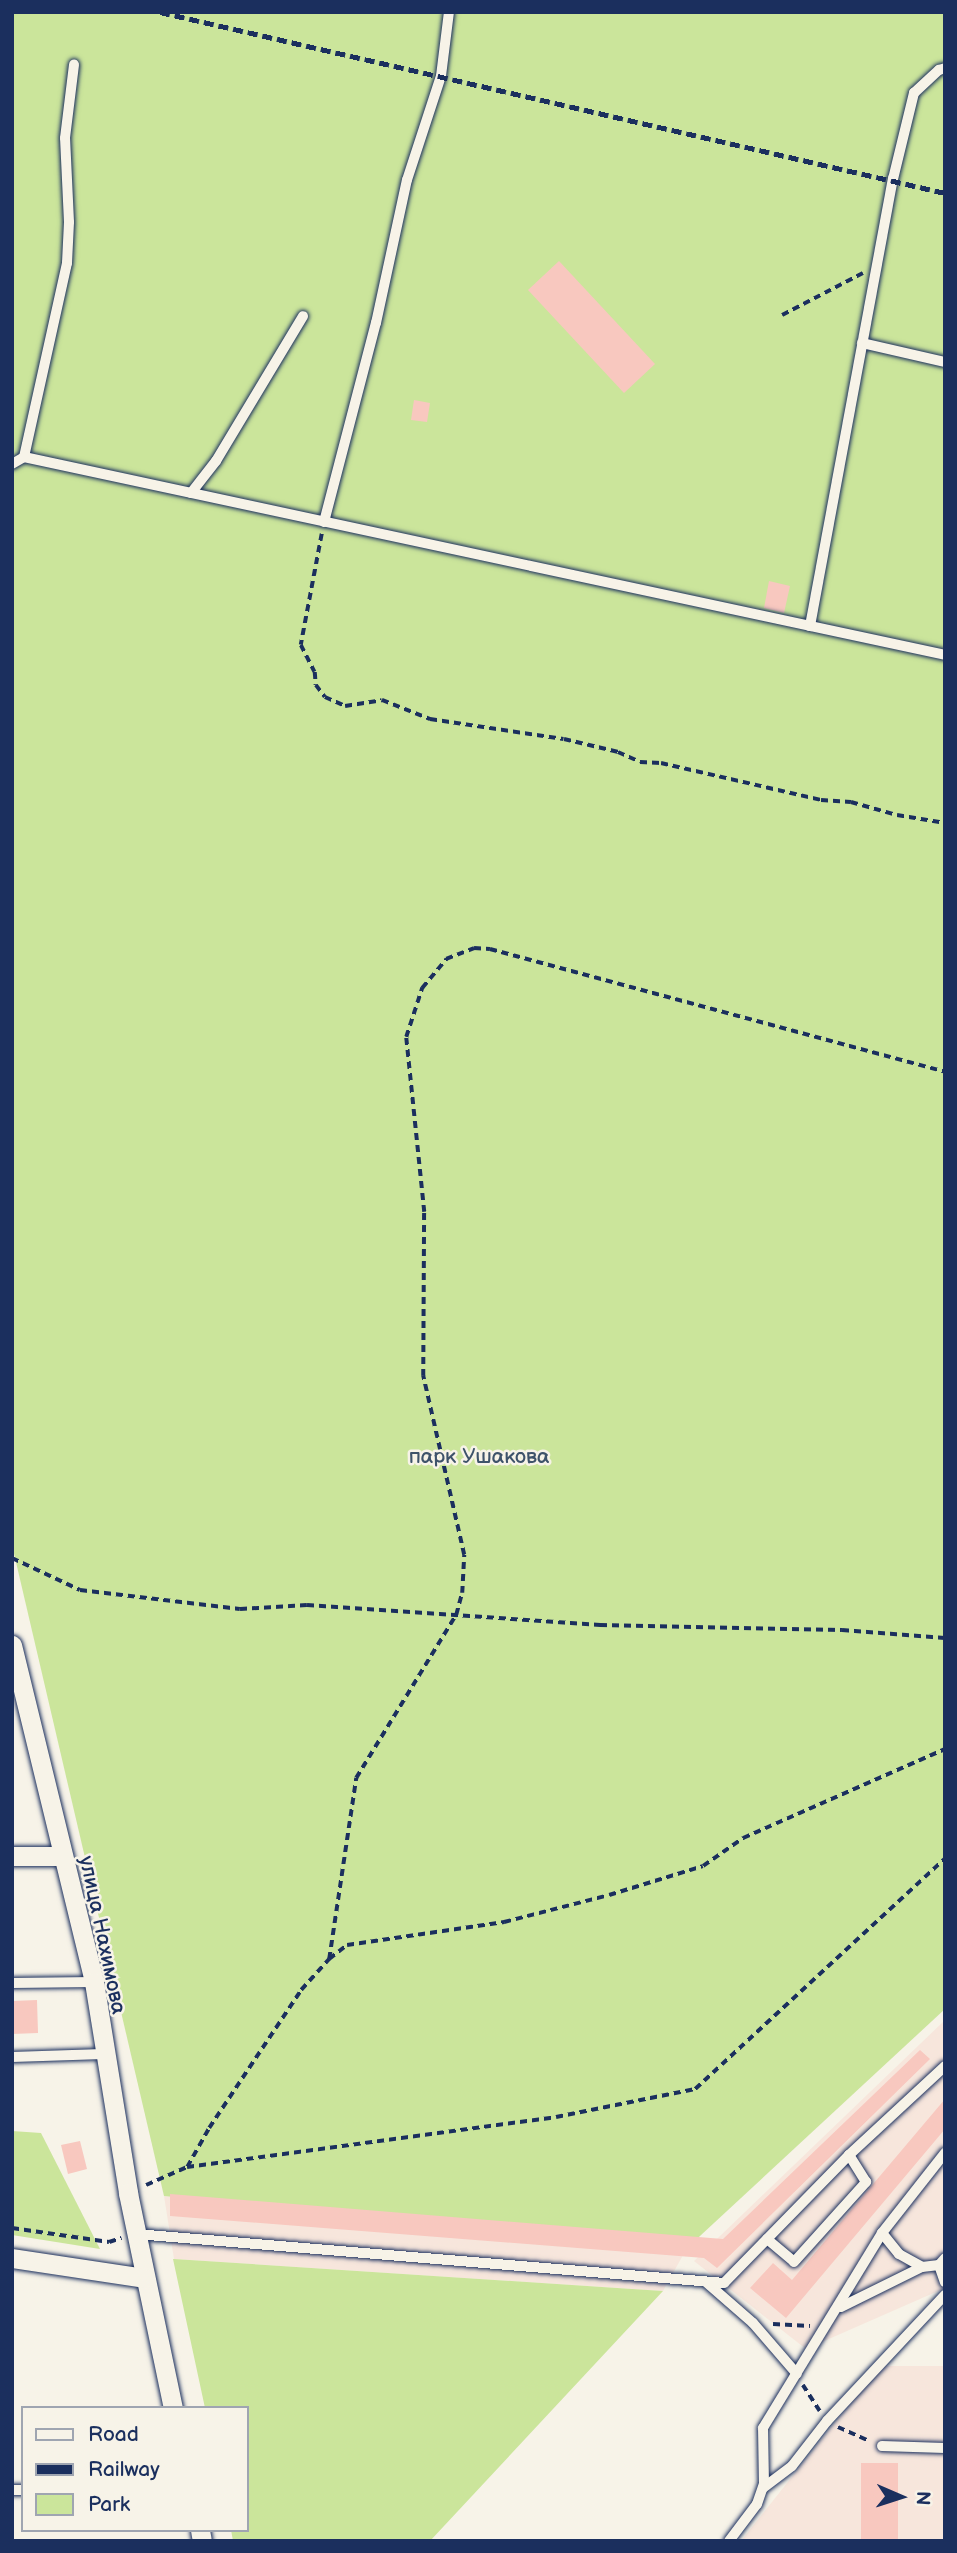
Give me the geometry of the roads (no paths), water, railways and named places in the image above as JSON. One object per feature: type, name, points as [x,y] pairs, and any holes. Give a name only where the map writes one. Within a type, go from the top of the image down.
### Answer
[{"type":"street","name":"улица Нахимова","points":[[12,1645],[94,1982],[103,2054],[135,2234],[173,2406]]},
{"type":"street","points":[[12,1856],[62,1856]]},
{"type":"street","points":[[12,2258],[144,2277]]},
{"type":"lane","points":[[324,522],[376,323],[407,180],[441,76],[449,12]]},
{"type":"lane","points":[[24,457],[66,263],[69,222],[65,138],[74,65]]},
{"type":"lane","points":[[810,626],[893,179],[914,93],[939,70],[945,68]]},
{"type":"lane","points":[[191,493],[216,461],[303,316]]},
{"type":"lane","points":[[862,343],[945,362]]},
{"type":"lane","points":[[12,464],[24,457],[945,656]]},
{"type":"lane","points":[[12,1983],[94,1982]]},
{"type":"lane","points":[[12,2057],[103,2054]]},
{"type":"lane","points":[[135,2234],[724,2283],[849,2155],[945,2066]]},
{"type":"lane","points":[[729,2541],[757,2504],[763,2488],[763,2428],[828,2327],[883,2233],[945,2153]]},
{"type":"lane","points":[[767,2239],[794,2262],[866,2182],[849,2155]]},
{"type":"lane","points":[[883,2233],[899,2254],[922,2267]]},
{"type":"lane","points":[[839,2308],[922,2267],[942,2261],[945,2282]]},
{"type":"lane","points":[[706,2281],[753,2323],[797,2374]]},
{"type":"lane","points":[[763,2488],[792,2466],[827,2421],[945,2294]]},
{"type":"lane","points":[[883,2446],[945,2448]]},
{"type":"railway","points":[[160,12],[945,193]]},
{"type":"park label","name":"парк Ушакова","points":[[479,1457]]}]
